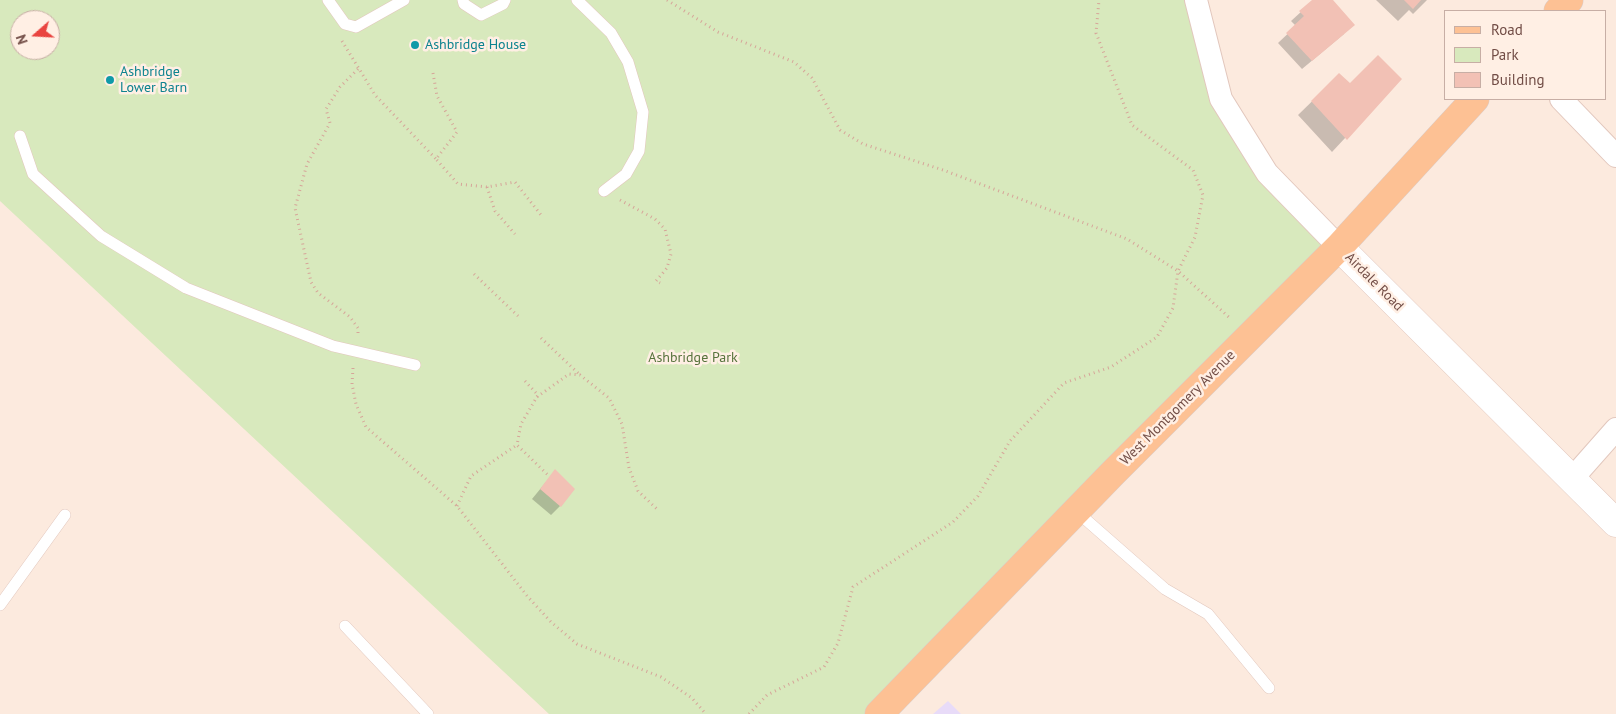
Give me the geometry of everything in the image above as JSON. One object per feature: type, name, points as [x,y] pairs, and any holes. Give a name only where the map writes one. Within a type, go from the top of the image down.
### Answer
[{"type":"main road","points":[[1559,10],[1569,0]]},
{"type":"main road","name":"West Montgomery Avenue","points":[[879,714],[1076,511],[1339,247],[1474,100]]},
{"type":"street","name":"Airdale Road","points":[[1196,0],[1221,99],[1267,173],[1616,524]]},
{"type":"street","points":[[1562,100],[1616,156]]},
{"type":"street","points":[[1571,480],[1616,429]]},
{"type":"lane","points":[[328,0],[345,24],[356,27],[404,0]]},
{"type":"lane","points":[[463,0],[464,4],[481,15],[503,4],[505,0]]},
{"type":"lane","points":[[576,0],[611,33],[628,62],[642,112],[639,151],[626,174],[604,191]]},
{"type":"lane","points":[[20,136],[33,174],[101,236],[186,288],[333,346],[414,365]]},
{"type":"lane","points":[[1076,511],[1165,589],[1208,614],[1269,688]]},
{"type":"lane","points":[[0,605],[65,515]]},
{"type":"lane","points":[[345,626],[428,714]]},
{"type":"path","points":[[667,0],[718,32],[794,62],[812,78],[840,130],[863,144],[943,170],[1127,239],[1178,271],[1250,336]]},
{"type":"path","points":[[749,714],[767,695],[824,667],[838,643],[853,587],[953,522],[978,496],[1010,442],[1064,383],[1111,367],[1157,337],[1173,308],[1178,271],[1195,237],[1203,195],[1193,170],[1132,125],[1096,32],[1099,0]]},
{"type":"path","points":[[345,24],[336,31],[375,95],[458,184],[487,187],[515,182],[541,215]]},
{"type":"path","points":[[358,69],[340,87],[326,109],[330,124],[307,164],[295,208],[311,282],[318,293],[350,317],[358,328],[358,337]]},
{"type":"path","points":[[433,73],[437,96],[457,132],[436,159]]},
{"type":"path","points":[[487,187],[495,211],[515,234]]},
{"type":"path","points":[[604,191],[655,219],[665,229],[670,254],[667,268],[656,281],[660,283]]},
{"type":"path","points":[[474,274],[518,316]]},
{"type":"path","points":[[541,338],[580,375],[609,398],[622,424],[629,468],[638,491],[658,511]]},
{"type":"path","points":[[354,365],[352,384],[366,427],[457,506],[528,597],[551,622],[577,644],[661,678],[692,698],[706,714]]},
{"type":"path","points":[[457,506],[471,476],[517,446],[521,424],[537,397],[569,374],[580,375]]},
{"type":"path","points":[[525,381],[538,395],[537,397]]},
{"type":"path","points":[[517,446],[549,476]]},
{"type":"shaded area","points":[[948,701],[961,714],[933,714]]},
{"type":"green space","name":"Ashbridge Park","points":[[0,0],[1196,0],[1221,99],[1339,247],[879,714],[549,714],[0,201]]},
{"type":"building","points":[[1312,0],[1333,0],[1355,25],[1312,61],[1286,33],[1304,16],[1299,11]]},
{"type":"building","points":[[1404,0],[1421,0],[1413,9]]},
{"type":"building","points":[[1378,55],[1402,79],[1347,140],[1311,101],[1339,73],[1350,83]]},
{"type":"building","points":[[555,469],[575,489],[561,507],[540,489]]},
{"type":"place","name":"Ashbridge House","points":[[415,45]]},
{"type":"place","name":"Ashbridge Lower Barn","points":[[110,80]]}]
